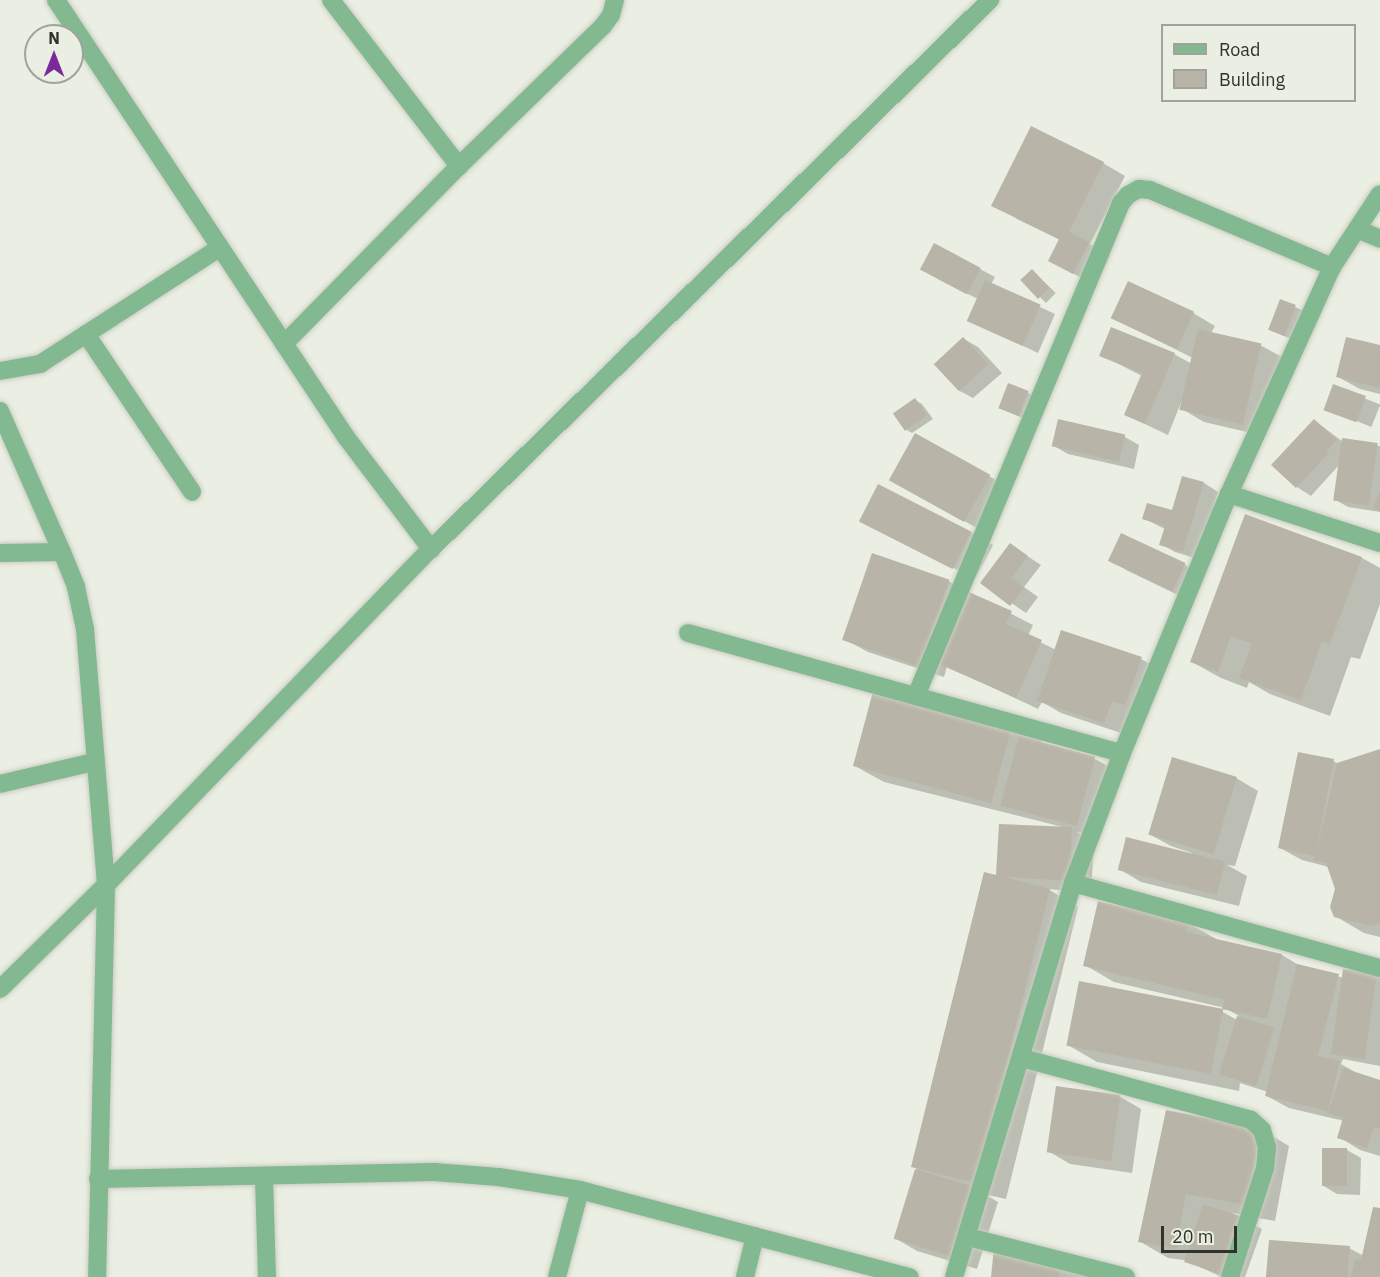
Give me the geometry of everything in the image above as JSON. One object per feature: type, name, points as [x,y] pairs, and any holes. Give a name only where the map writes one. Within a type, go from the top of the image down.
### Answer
[{"type":"street","points":[[56,0],[346,437],[431,549]]},
{"type":"street","points":[[331,0],[459,166]]},
{"type":"street","points":[[284,344],[459,166],[603,26],[611,15],[615,0]]},
{"type":"street","points":[[0,989],[106,885],[431,549],[990,0]]},
{"type":"street","points":[[916,696],[1121,203],[1128,195],[1139,189],[1150,190],[1332,267]]},
{"type":"street","points":[[954,1277],[968,1237],[1073,883],[1122,753],[1229,494],[1332,267],[1380,194]]},
{"type":"street","points":[[1357,229],[1380,239]]},
{"type":"street","points":[[0,371],[40,364],[219,248]]},
{"type":"street","points":[[86,334],[192,492]]},
{"type":"street","points":[[0,411],[76,587],[85,629],[94,762],[106,885],[97,1277]]},
{"type":"street","points":[[1229,494],[1380,543]]},
{"type":"street","points":[[0,554],[62,552]]},
{"type":"street","points":[[688,633],[1122,753]]},
{"type":"street","points":[[0,784],[94,762]]},
{"type":"street","points":[[1073,883],[1380,968]]},
{"type":"street","points":[[1022,1058],[1251,1120],[1262,1130],[1267,1147],[1265,1168],[1230,1277]]},
{"type":"street","points":[[98,1179],[434,1172],[499,1177],[580,1190],[910,1277]]},
{"type":"street","points":[[264,1177],[267,1277]]},
{"type":"street","points":[[557,1277],[580,1190]]},
{"type":"street","points":[[745,1277],[755,1236]]},
{"type":"street","points":[[968,1237],[1126,1277]]},
{"type":"building","points":[[1031,126],[1104,162],[1069,232],[1089,242],[1073,274],[1048,261],[1059,239],[991,206]]},
{"type":"building","points":[[934,243],[981,268],[967,294],[920,269]]},
{"type":"building","points":[[1032,269],[1050,288],[1038,299],[1020,280]]},
{"type":"building","points":[[985,280],[1041,305],[1022,346],[967,321]]},
{"type":"building","points":[[1128,281],[1194,312],[1177,349],[1111,318]]},
{"type":"building","points":[[1280,299],[1296,305],[1284,336],[1268,330]]},
{"type":"building","points":[[1111,327],[1175,353],[1145,424],[1124,415],[1142,373],[1099,356]]},
{"type":"building","points":[[1198,329],[1261,344],[1243,424],[1179,410]]},
{"type":"building","points":[[963,337],[988,364],[959,391],[934,364]]},
{"type":"building","points":[[1346,337],[1380,345],[1380,388],[1336,377]]},
{"type":"building","points":[[1008,383],[1029,391],[1019,416],[998,408]]},
{"type":"building","points":[[1333,384],[1366,396],[1356,422],[1323,410]]},
{"type":"building","points":[[915,398],[927,415],[905,431],[893,413]]},
{"type":"building","points":[[1058,419],[1125,435],[1119,462],[1052,446]]},
{"type":"building","points":[[1314,419],[1337,440],[1326,452],[1328,454],[1296,488],[1271,465]]},
{"type":"building","points":[[915,433],[990,475],[964,522],[889,480]]},
{"type":"building","points":[[1342,438],[1378,443],[1369,505],[1333,500]]},
{"type":"building","points":[[1182,476],[1204,482],[1183,552],[1159,545],[1165,526],[1142,519],[1147,503],[1172,510]]},
{"type":"building","points":[[878,484],[972,532],[952,569],[859,521]]},
{"type":"building","points":[[1380,490],[1380,511],[1373,508]]},
{"type":"building","points":[[1245,514],[1362,557],[1330,644],[1322,641],[1301,700],[1239,678],[1252,644],[1231,636],[1218,672],[1190,662]]},
{"type":"building","points":[[1121,533],[1185,563],[1172,591],[1108,561]]},
{"type":"building","points":[[1010,543],[1028,556],[1011,578],[1024,588],[1010,606],[980,583]]},
{"type":"building","points":[[872,553],[950,580],[920,667],[842,640]]},
{"type":"building","points":[[971,593],[1012,611],[1006,624],[1042,640],[1016,698],[939,664]]},
{"type":"building","points":[[1061,630],[1142,657],[1125,705],[1112,701],[1104,723],[1037,701]]},
{"type":"building","points":[[875,684],[1013,721],[991,803],[853,766]]},
{"type":"building","points":[[1019,736],[1095,756],[1077,826],[1000,806]]},
{"type":"building","points":[[1380,749],[1380,923],[1371,926],[1334,917],[1330,907],[1335,889],[1326,863],[1314,860],[1315,856],[1278,848],[1298,752],[1334,759],[1316,854],[1337,763]]},
{"type":"building","points":[[1172,757],[1237,777],[1213,854],[1148,834]]},
{"type":"building","points":[[999,824],[1072,827],[1070,881],[1005,877],[1050,889],[977,1183],[911,1167],[984,872],[996,875]]},
{"type":"building","points":[[1126,837],[1225,862],[1217,895],[1118,870]]},
{"type":"building","points":[[1098,901],[1189,922],[1186,932],[1282,954],[1267,1019],[1222,1009],[1225,1000],[1083,966]]},
{"type":"building","points":[[1297,964],[1339,974],[1318,1056],[1340,1061],[1328,1111],[1265,1096]]},
{"type":"building","points":[[1343,969],[1377,974],[1365,1059],[1331,1054]]},
{"type":"building","points":[[1079,981],[1223,1009],[1211,1074],[1066,1046]]},
{"type":"building","points":[[1237,1016],[1274,1027],[1256,1086],[1219,1074]]},
{"type":"building","points":[[1343,1068],[1380,1080],[1380,1129],[1374,1127],[1367,1148],[1337,1138],[1343,1118],[1328,1113]]},
{"type":"building","points":[[1056,1086],[1120,1095],[1111,1161],[1047,1152]]},
{"type":"building","points":[[1166,1110],[1261,1128],[1246,1205],[1186,1194],[1176,1249],[1138,1242]]},
{"type":"building","points":[[1322,1148],[1347,1148],[1347,1186],[1322,1186]]},
{"type":"building","points":[[915,1169],[977,1188],[956,1258],[894,1239]]},
{"type":"building","points":[[1203,1204],[1248,1219],[1229,1277],[1184,1262]]},
{"type":"building","points":[[1373,1207],[1380,1208],[1380,1277],[1351,1277],[1355,1259],[1361,1260]]},
{"type":"building","points":[[1269,1240],[1350,1246],[1347,1277],[1266,1277]]},
{"type":"building","points":[[994,1248],[1062,1255],[1059,1277],[991,1277]]}]
